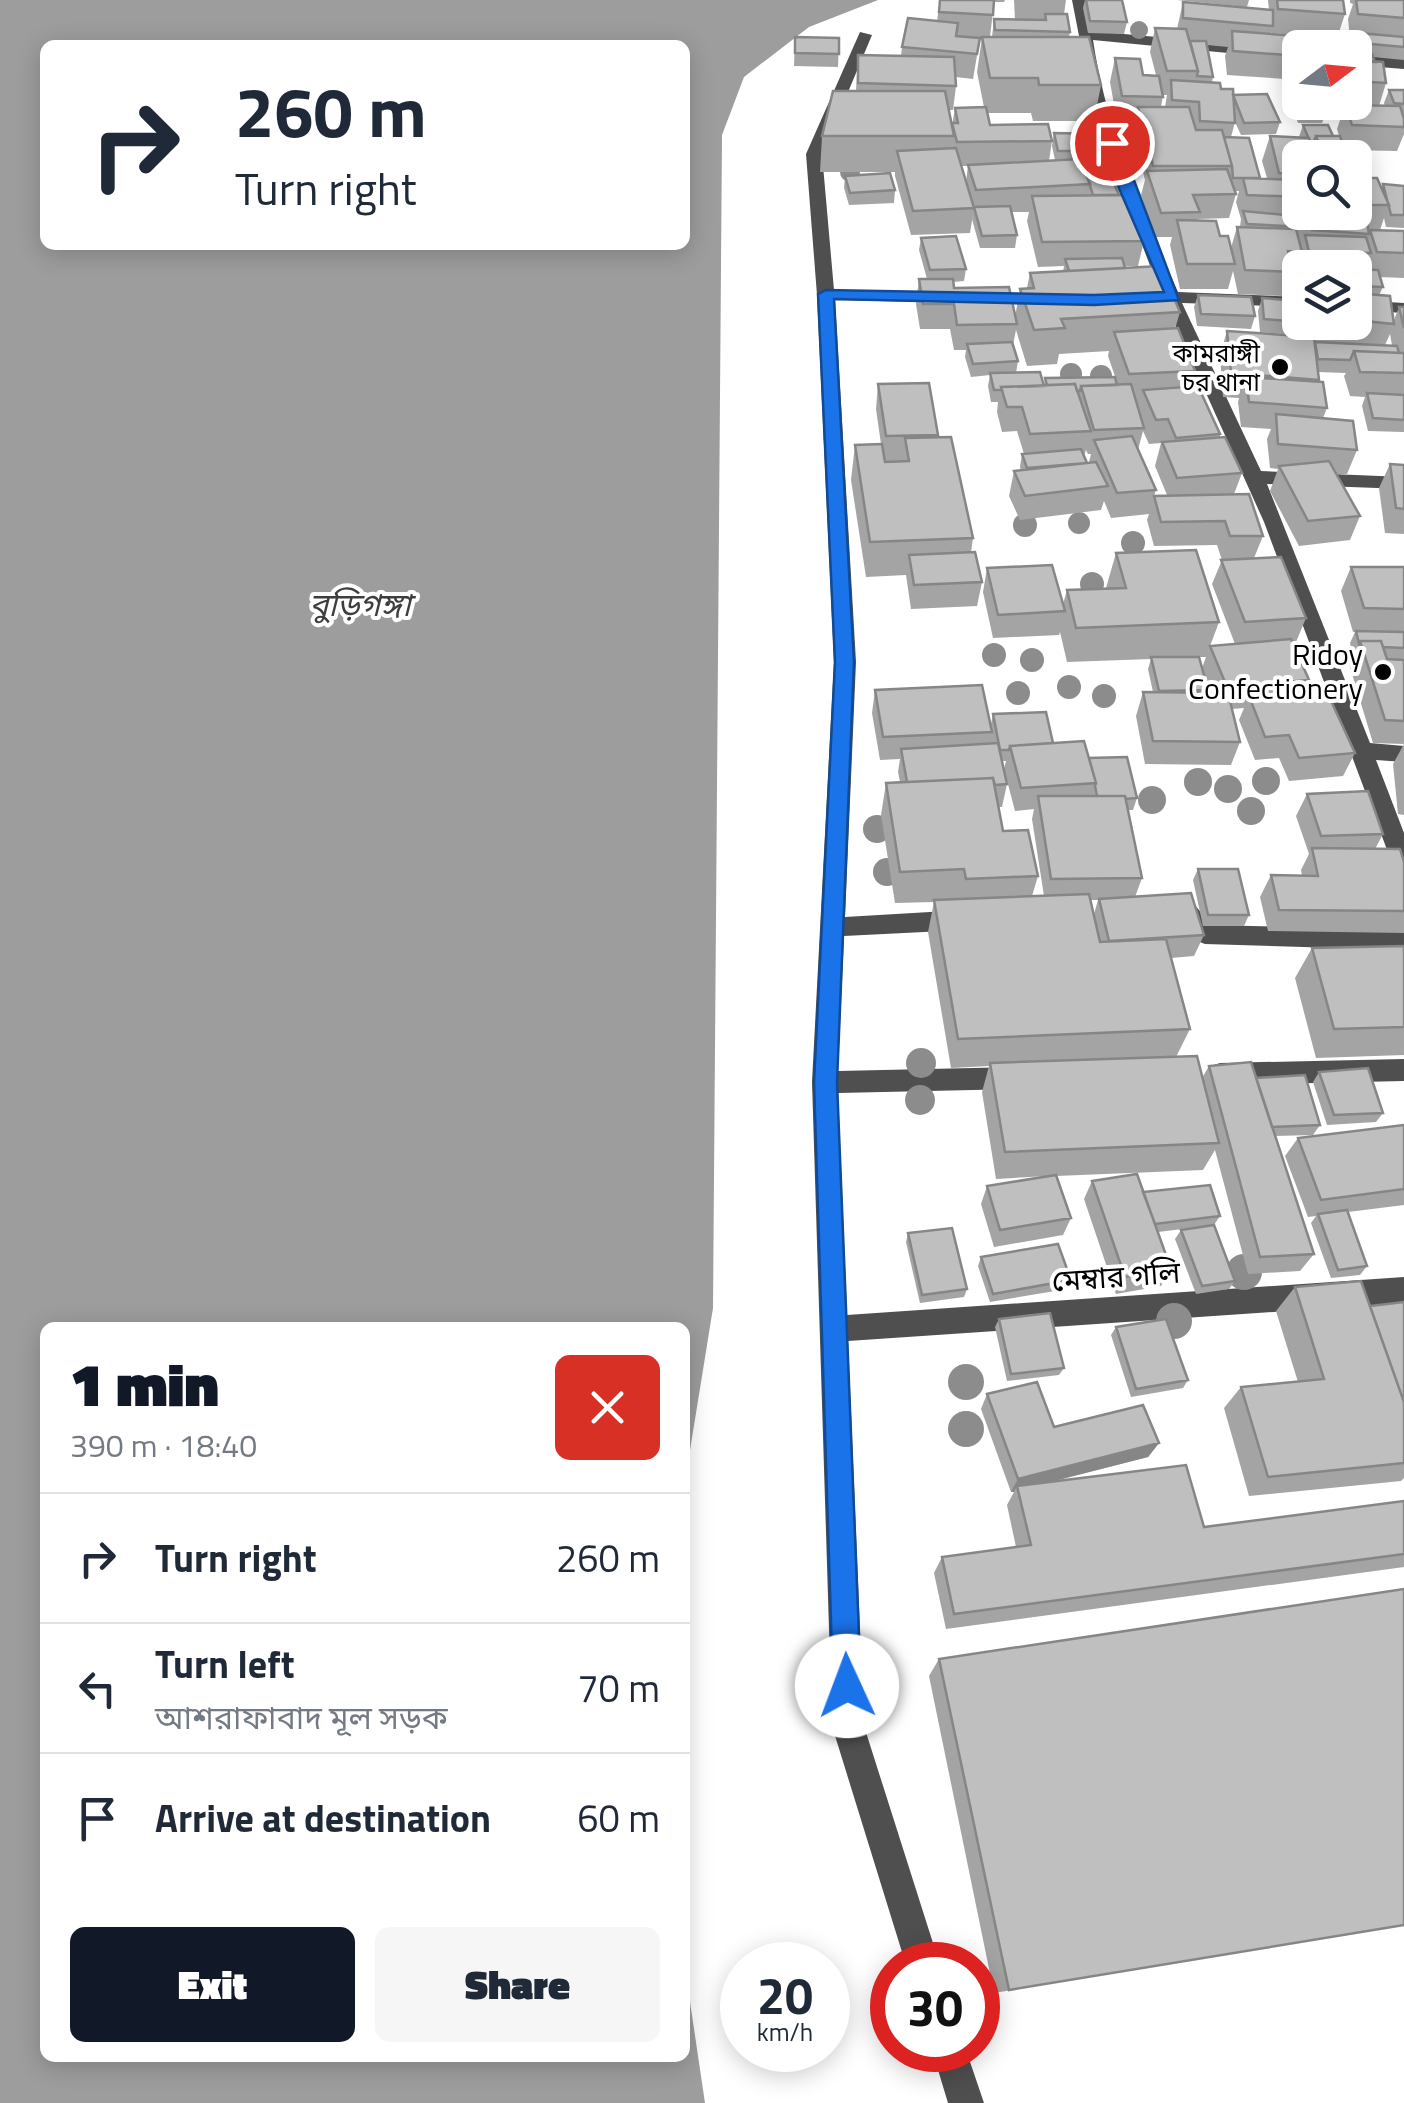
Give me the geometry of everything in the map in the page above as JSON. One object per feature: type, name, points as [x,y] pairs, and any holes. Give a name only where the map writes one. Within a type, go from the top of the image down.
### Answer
[{"type":"street","points":[[1079,0],[1082,35],[1122,179],[1282,541],[1404,863]]},
{"type":"street","points":[[865,35],[814,154],[826,294],[845,662],[825,1082],[848,1726],[916,1942]]},
{"type":"street","points":[[1082,35],[1282,53]]},
{"type":"street","points":[[1372,61],[1404,64]]},
{"type":"street","points":[[826,294],[1076,300]]},
{"type":"street","points":[[1134,298],[1282,301]]},
{"type":"street","points":[[1372,305],[1404,308]]},
{"type":"street","points":[[1254,476],[1404,482]]},
{"type":"street","points":[[1360,750],[1404,754]]},
{"type":"street","points":[[1159,906],[1188,910],[1206,934],[1404,940]]},
{"type":"street","points":[[831,927],[987,919]]},
{"type":"street","points":[[1184,1075],[1404,1070]]},
{"type":"street","points":[[825,1082],[1045,1078]]},
{"type":"street","name":"মেম্বার গলি","points":[[833,1329],[1404,1290]]},
{"type":"street","points":[[957,2072],[966,2103]]},
{"type":"water","name":"বুড়িগঙ্গা","points":[[0,0],[878,0],[809,27],[744,77],[722,135],[713,1308],[690,1450],[690,1322],[40,1322],[40,2062],[690,2062],[690,2002],[705,2103],[0,2103]]},
{"type":"building","points":[[940,0],[994,0],[993,15],[939,12]]},
{"type":"building","points":[[1086,0],[1122,0],[1127,22],[1090,21]]},
{"type":"building","points":[[1277,0],[1343,0],[1345,14],[1278,9]]},
{"type":"building","points":[[1356,0],[1404,0],[1404,18],[1358,14]]},
{"type":"building","points":[[1183,2],[1273,10],[1273,26],[1183,18]]},
{"type":"building","points":[[1045,14],[1067,14],[1070,32],[995,30],[994,19],[1046,20]]},
{"type":"building","points":[[908,18],[958,23],[956,36],[980,38],[977,54],[902,47]]},
{"type":"building","points":[[1155,28],[1186,29],[1198,71],[1167,71]]},
{"type":"building","points":[[1232,31],[1282,35],[1282,55],[1233,51]]},
{"type":"building","points":[[1372,34],[1404,37],[1404,47],[1372,44]]},
{"type":"building","points":[[795,37],[839,38],[839,54],[795,53]]},
{"type":"building","points":[[982,37],[1089,37],[1101,85],[1039,85],[1038,78],[990,78]]},
{"type":"building","points":[[1190,41],[1206,41],[1213,77],[1197,76]]},
{"type":"building","points":[[858,55],[954,57],[956,86],[858,83]]},
{"type":"building","points":[[1115,58],[1140,59],[1143,75],[1159,76],[1163,97],[1122,96]]},
{"type":"building","points":[[1372,61],[1383,62],[1386,83],[1372,82]]},
{"type":"building","points":[[1171,80],[1220,83],[1221,89],[1233,89],[1235,123],[1200,121],[1199,102],[1172,100]]},
{"type":"building","points":[[1389,90],[1404,90],[1404,104],[1394,103]]},
{"type":"building","points":[[833,91],[945,91],[954,136],[822,136]]},
{"type":"building","points":[[1267,94],[1280,122],[1244,123],[1233,95]]},
{"type":"building","points":[[1372,105],[1400,106],[1404,119],[1404,127],[1352,125],[1350,120],[1372,120]]},
{"type":"building","points":[[986,107],[990,125],[1048,124],[1052,141],[957,142],[952,123],[958,123],[955,108]]},
{"type":"building","points":[[1138,107],[1189,107],[1196,130],[1222,130],[1232,166],[1153,166]]},
{"type":"building","points":[[1303,125],[1328,125],[1333,136],[1316,136],[1309,140]]},
{"type":"building","points":[[1054,133],[1098,134],[1102,151],[1058,151]]},
{"type":"building","points":[[1270,136],[1309,138],[1282,140],[1282,173]]},
{"type":"building","points":[[1316,136],[1340,136],[1341,140],[1317,140]]},
{"type":"building","points":[[1224,137],[1249,138],[1260,178],[1233,178]]},
{"type":"building","points":[[956,148],[974,208],[913,211],[897,151]]},
{"type":"building","points":[[1080,159],[1090,184],[976,190],[968,165]]},
{"type":"building","points":[[1227,169],[1236,194],[1193,195],[1200,212],[1161,213],[1147,171]]},
{"type":"building","points":[[1109,172],[1119,195],[1093,195],[1086,173]]},
{"type":"building","points":[[890,173],[895,190],[850,193],[845,176]]},
{"type":"building","points":[[1243,178],[1282,179],[1282,196],[1247,195]]},
{"type":"building","points":[[1372,178],[1377,178],[1389,205],[1372,205]]},
{"type":"building","points":[[1383,184],[1404,186],[1404,215],[1391,215]]},
{"type":"building","points":[[1129,195],[1144,241],[1042,242],[1032,196]]},
{"type":"building","points":[[1010,206],[1017,235],[982,236],[974,207]]},
{"type":"building","points":[[1243,211],[1282,215],[1282,226],[1247,224]]},
{"type":"building","points":[[1177,220],[1216,221],[1220,236],[1228,236],[1235,264],[1187,264]]},
{"type":"building","points":[[1237,227],[1296,230],[1301,250],[1282,250],[1282,272],[1245,270]]},
{"type":"building","points":[[1312,230],[1368,230],[1369,234]]},
{"type":"building","points":[[1370,230],[1404,231],[1404,253],[1377,252]]},
{"type":"building","points":[[1305,235],[1366,237],[1370,250],[1309,250]]},
{"type":"building","points":[[956,236],[966,269],[930,270],[921,238]]},
{"type":"building","points":[[1122,258],[1125,268],[1069,271],[1065,259]]},
{"type":"building","points":[[1160,266],[1180,312],[1061,319],[1065,328],[1034,330],[1020,289],[1034,288],[1030,273]]},
{"type":"building","points":[[1372,270],[1378,270],[1383,287],[1372,287]]},
{"type":"building","points":[[919,279],[953,279],[954,288],[1009,287],[1017,324],[957,325],[954,304],[923,304]]},
{"type":"building","points":[[1372,294],[1390,296],[1394,324],[1372,322]]},
{"type":"building","points":[[1198,295],[1251,297],[1255,316],[1201,314]]},
{"type":"building","points":[[1262,298],[1282,300],[1282,320],[1264,319]]},
{"type":"building","points":[[1178,328],[1195,371],[1129,374],[1114,332]]},
{"type":"building","points":[[1227,331],[1282,335],[1282,340],[1314,340],[1319,380],[1231,373]]},
{"type":"building","points":[[1012,342],[1018,361],[973,364],[967,344]]},
{"type":"building","points":[[1315,342],[1397,346],[1399,353],[1354,351],[1350,360],[1318,359]]},
{"type":"building","points":[[1354,351],[1404,353],[1404,373],[1360,372]]},
{"type":"building","points":[[1040,372],[1044,386],[1001,387],[1002,390],[994,390],[990,373]]},
{"type":"building","points":[[1115,377],[1117,385],[1081,386],[1080,391],[1075,384],[1047,385],[1045,378]]},
{"type":"building","points":[[1246,377],[1323,382],[1327,408],[1249,402]]},
{"type":"building","points":[[929,383],[938,435],[886,436],[878,384]]},
{"type":"building","points":[[1075,384],[1091,431],[1030,434],[1022,407],[1007,407],[1001,387]]},
{"type":"building","points":[[1131,384],[1144,428],[1094,430],[1081,386]]},
{"type":"building","points":[[1198,386],[1220,434],[1176,438],[1168,419],[1156,420],[1143,390]]},
{"type":"building","points":[[1367,393],[1404,395],[1404,420],[1373,418]]},
{"type":"building","points":[[1276,414],[1353,421],[1357,450],[1278,444]]},
{"type":"building","points":[[1132,436],[1156,490],[1117,493],[1094,440]]},
{"type":"building","points":[[951,437],[973,538],[870,542],[855,445],[882,444],[885,462],[909,461],[905,438]]},
{"type":"building","points":[[1225,437],[1242,473],[1177,478],[1162,442]]},
{"type":"building","points":[[1081,449],[1087,463],[1027,468],[1022,454]]},
{"type":"building","points":[[1329,461],[1360,516],[1308,521],[1279,466]]},
{"type":"building","points":[[1096,462],[1108,486],[1025,496],[1014,471]]},
{"type":"building","points":[[1390,464],[1404,465],[1404,509],[1396,508]]},
{"type":"building","points":[[1249,494],[1263,536],[1230,536],[1225,521],[1161,522],[1154,496]]},
{"type":"building","points":[[1196,550],[1219,622],[1076,628],[1067,590],[1126,588],[1116,553]]},
{"type":"building","points":[[975,552],[982,582],[914,585],[909,555]]},
{"type":"building","points":[[1281,557],[1306,618],[1245,622],[1221,560]]},
{"type":"building","points":[[1052,565],[1065,611],[998,615],[987,568]]},
{"type":"building","points":[[1351,567],[1404,567],[1404,609],[1364,608]]},
{"type":"building","points":[[1356,631],[1404,632],[1404,648],[1383,647],[1381,641],[1359,644]]},
{"type":"building","points":[[1291,639],[1309,680],[1227,687],[1210,646]]},
{"type":"building","points":[[1360,641],[1381,641],[1387,659],[1404,660],[1404,721],[1385,720]]},
{"type":"building","points":[[1151,657],[1199,657],[1208,690],[1159,691]]},
{"type":"building","points":[[982,685],[992,732],[883,737],[875,690]]},
{"type":"building","points":[[1326,690],[1355,753],[1299,758],[1289,735],[1265,737],[1249,696]]},
{"type":"building","points":[[1143,692],[1228,693],[1240,742],[1153,741]]},
{"type":"building","points":[[1046,712],[1053,743],[1000,750],[993,714]]},
{"type":"building","points":[[1084,741],[1096,783],[1021,788],[1010,746]]},
{"type":"building","points":[[998,743],[1007,784],[995,785],[993,778],[907,782],[901,749]]},
{"type":"building","points":[[1127,757],[1137,798],[1097,796],[1089,758]]},
{"type":"building","points":[[993,778],[1003,831],[1028,830],[1038,876],[966,879],[964,869],[900,872],[886,783]]},
{"type":"building","points":[[1368,791],[1383,834],[1321,836],[1307,794]]},
{"type":"building","points":[[1038,796],[1125,796],[1142,878],[1051,879]]},
{"type":"building","points":[[1312,848],[1400,849],[1404,862],[1404,911],[1279,910],[1271,875],[1318,876]]},
{"type":"building","points":[[1198,869],[1238,869],[1249,915],[1208,915]]},
{"type":"building","points":[[1191,893],[1204,935],[1109,941],[1099,899]]},
{"type":"building","points":[[1089,894],[1100,942],[1166,939],[1190,1029],[958,1039],[934,900]]},
{"type":"building","points":[[1404,946],[1404,1027],[1334,1029],[1312,948]]},
{"type":"building","points":[[1197,1056],[1219,1143],[1005,1152],[990,1063]]},
{"type":"building","points":[[1251,1062],[1314,1254],[1260,1257],[1209,1066]]},
{"type":"building","points":[[1368,1068],[1383,1113],[1334,1115],[1319,1072]]},
{"type":"building","points":[[1305,1075],[1320,1125],[1272,1127],[1256,1078]]},
{"type":"building","points":[[1404,1125],[1404,1189],[1321,1200],[1298,1138]]},
{"type":"building","points":[[1137,1174],[1171,1269],[1125,1277],[1092,1181]]},
{"type":"building","points":[[1056,1175],[1071,1218],[1000,1230],[987,1186]]},
{"type":"building","points":[[1210,1185],[1220,1216],[1155,1224],[1143,1192]]},
{"type":"building","points":[[1347,1210],[1367,1266],[1338,1270],[1318,1214]]},
{"type":"building","points":[[1214,1225],[1235,1281],[1202,1286],[1181,1230]]},
{"type":"building","points":[[952,1228],[967,1289],[922,1295],[908,1233]]},
{"type":"building","points":[[1058,1244],[1071,1280],[993,1294],[981,1257]]},
{"type":"building","points":[[1361,1281],[1404,1402],[1404,1463],[1268,1477],[1241,1387],[1324,1379],[1295,1287]]},
{"type":"building","points":[[1404,1302],[1404,1402],[1370,1306]]},
{"type":"building","points":[[1050,1313],[1064,1368],[1011,1374],[999,1319]]},
{"type":"building","points":[[1166,1319],[1188,1380],[1136,1389],[1116,1327]]},
{"type":"building","points":[[1037,1382],[1054,1427],[1143,1405],[1159,1443],[1018,1479],[987,1394]]},
{"type":"building","points":[[1186,1465],[1204,1527],[1404,1501],[1404,1554],[954,1614],[942,1557],[1031,1545],[1017,1486]]},
{"type":"building","points":[[1404,1589],[1404,1925],[1009,1990],[939,1659]]},
{"type":"place","name":"কামরাঙ্গী চর থানা","points":[[1280,367]]},
{"type":"place","name":"Ridoy Confectionery","points":[[1383,672]]},
{"type":"route","points":[[847,1686],[825,1082],[845,662],[826,294],[1094,300],[1174,296],[1122,179],[1112,143]]}]
